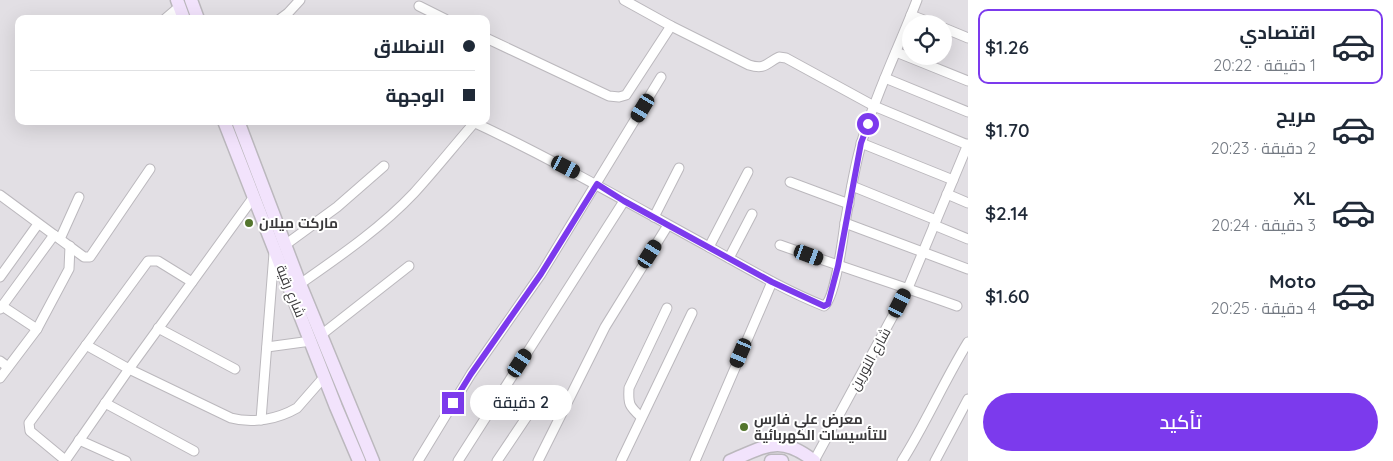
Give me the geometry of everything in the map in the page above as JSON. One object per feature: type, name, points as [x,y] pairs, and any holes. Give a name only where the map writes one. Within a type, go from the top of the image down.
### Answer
[{"type":"street","points":[[191,0],[197,15]]},
{"type":"street","points":[[285,15],[300,0]]},
{"type":"street","points":[[624,0],[749,65],[758,68],[766,66],[779,57],[786,58],[874,106],[968,144]]},
{"type":"street","points":[[911,15],[917,0]]},
{"type":"street","points":[[419,6],[437,15]]},
{"type":"street","points":[[490,40],[609,96],[619,97],[626,95],[671,26]]},
{"type":"street","points":[[952,31],[968,38]]},
{"type":"street","points":[[480,125],[518,142],[597,184],[624,201],[772,282],[824,306],[828,304],[831,296],[838,266],[861,143],[902,37]]},
{"type":"street","points":[[896,52],[968,80]]},
{"type":"street","points":[[418,461],[471,374],[541,274],[662,78]]},
{"type":"street","points":[[885,78],[968,112]]},
{"type":"street","name":"شارع رقية","points":[[226,125],[253,198],[300,284],[316,338],[324,376],[359,461]]},
{"type":"street","name":"شارع رقية","points":[[239,125],[280,248],[316,338],[336,370],[373,461]]},
{"type":"street","points":[[300,284],[349,251],[394,212],[413,194],[470,125]]},
{"type":"street","points":[[861,143],[953,180]]},
{"type":"street","name":"شارع النورين","points":[[814,461],[908,288],[953,180],[964,163],[968,144]]},
{"type":"street","points":[[261,420],[267,347],[280,248],[337,207],[384,166]]},
{"type":"street","points":[[0,195],[84,258],[90,257],[150,168]]},
{"type":"street","points":[[654,217],[679,168]]},
{"type":"street","points":[[710,247],[748,172]]},
{"type":"street","points":[[790,182],[849,204]]},
{"type":"street","points":[[852,186],[935,222],[968,239]]},
{"type":"street","points":[[947,194],[968,203]]},
{"type":"street","points":[[37,329],[1,308],[57,237],[79,197]]},
{"type":"street","points":[[192,282],[158,262],[148,261],[29,426],[30,431],[65,461],[128,369],[192,282],[253,198]]},
{"type":"street","points":[[458,461],[624,201]]},
{"type":"street","points":[[729,258],[752,214]]},
{"type":"street","points":[[0,277],[38,224]]},
{"type":"street","points":[[538,461],[605,327],[668,224]]},
{"type":"street","points":[[845,224],[968,269]]},
{"type":"street","points":[[780,244],[838,266],[958,306]]},
{"type":"street","points":[[0,378],[37,329],[68,269],[70,246]]},
{"type":"street","points":[[267,347],[316,338],[409,266]]},
{"type":"street","points":[[695,461],[772,282]]},
{"type":"street","points":[[641,417],[631,408],[628,402],[629,388],[667,308]]},
{"type":"street","points":[[620,461],[692,313]]},
{"type":"street","points":[[158,328],[235,369]]},
{"type":"street","points":[[902,461],[919,434],[957,359],[968,342]]},
{"type":"street","points":[[86,345],[128,369],[231,418],[241,420],[261,420],[279,416],[297,408],[324,376],[332,377],[336,375],[336,370]]},
{"type":"street","points":[[0,361],[8,367]]},
{"type":"street","points":[[336,407],[337,402],[341,399],[346,399],[349,402]]},
{"type":"street","points":[[935,461],[968,400]]},
{"type":"street","points":[[104,403],[194,451]]},
{"type":"street","points":[[497,461],[532,409]]},
{"type":"street","points":[[79,440],[126,461]]},
{"type":"street","points":[[730,461],[767,446],[779,444],[797,449],[814,461]]},
{"type":"street","points":[[771,461],[782,461]]},
{"type":"place","name":"ماركت ميلان","points":[[249,223]]},
{"type":"place","name":"معرض علي فارس للتأسيسات الكهربائية","points":[[744,427]]},
{"type":"route","points":[[453,403],[541,274],[597,184],[624,201],[772,282],[824,306],[828,304],[838,266],[861,143],[868,124]]}]
